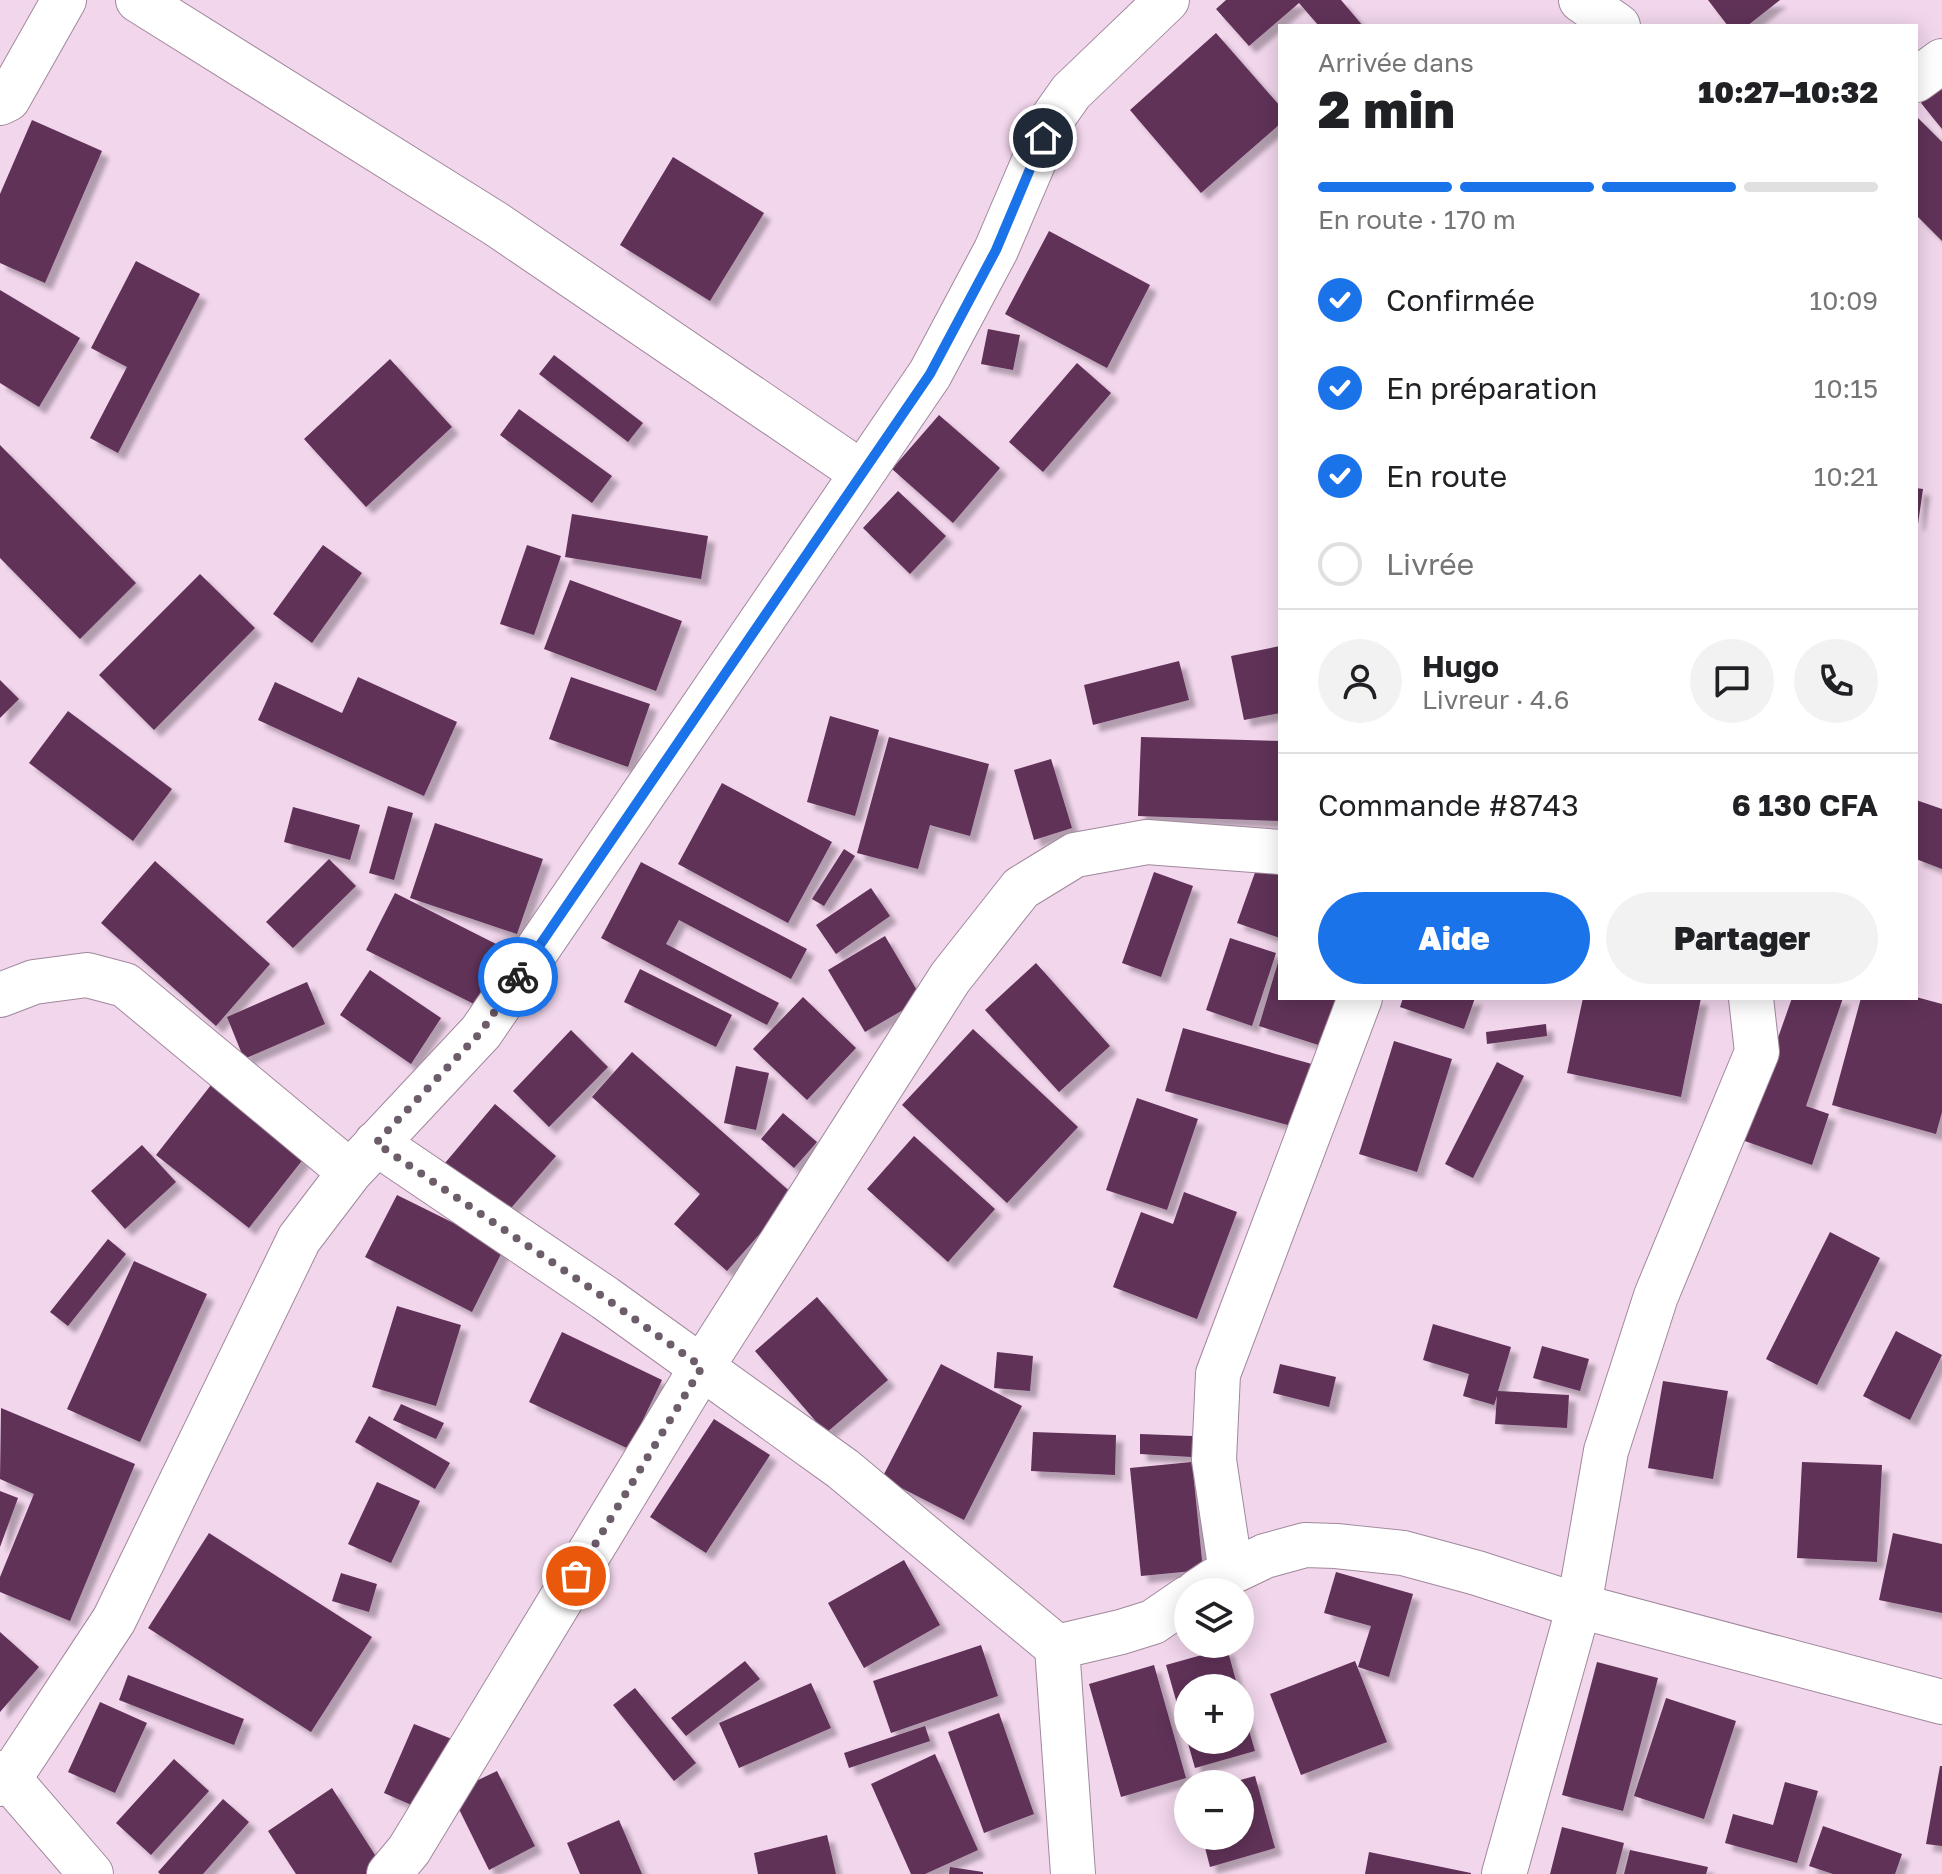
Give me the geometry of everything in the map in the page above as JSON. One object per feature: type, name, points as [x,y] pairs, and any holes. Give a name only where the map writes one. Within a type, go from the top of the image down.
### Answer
[{"type":"street","points":[[0,103],[8,99],[64,0]]},
{"type":"street","points":[[138,0],[496,224],[862,473]]},
{"type":"street","points":[[91,1874],[3,1779],[114,1620],[299,1239],[363,1157],[481,1032],[930,374],[996,250],[1052,119],[1071,92],[1167,0]]},
{"type":"street","points":[[1581,0],[1615,24]]},
{"type":"street","points":[[1918,79],[1942,61]]},
{"type":"street","points":[[389,1874],[409,1850],[702,1367],[950,978],[1021,888],[1075,855],[1147,842],[1278,852]]},
{"type":"street","points":[[0,995],[34,982],[87,975],[125,985],[363,1157],[605,1298],[843,1469],[1057,1647],[1073,1874]]},
{"type":"street","points":[[1214,1578],[1218,1374],[1359,1000]]},
{"type":"street","points":[[1504,1874],[1579,1606],[1606,1451],[1656,1296],[1757,1052],[1751,1000]]},
{"type":"street","points":[[1222,1578],[1265,1556],[1305,1545],[1403,1553],[1579,1606],[1942,1702]]},
{"type":"street","points":[[1057,1647],[1153,1622],[1174,1608]]},
{"type":"building","points":[[1226,0],[1341,0],[1361,24],[1317,24],[1299,3],[1249,46],[1216,9]]},
{"type":"building","points":[[1708,0],[1780,0],[1750,24],[1726,24]]},
{"type":"building","points":[[1216,33],[1278,104],[1278,126],[1201,193],[1130,110]]},
{"type":"building","points":[[1942,85],[1942,129],[1921,103]]},
{"type":"building","points":[[1918,118],[1942,142],[1942,241],[1918,217]]},
{"type":"building","points":[[32,120],[102,151],[45,283],[0,263],[0,194]]},
{"type":"building","points":[[673,157],[764,213],[710,301],[620,245]]},
{"type":"building","points":[[1049,231],[1150,285],[1107,368],[1005,314]]},
{"type":"building","points":[[136,261],[200,294],[118,453],[90,438],[127,367],[91,348]]},
{"type":"building","points":[[0,290],[80,338],[39,407],[0,383]]},
{"type":"building","points":[[988,329],[1020,335],[1013,370],[981,364]]},
{"type":"building","points":[[554,355],[643,423],[628,442],[539,374]]},
{"type":"building","points":[[390,359],[452,427],[366,507],[304,439]]},
{"type":"building","points":[[1077,363],[1111,393],[1043,472],[1009,442]]},
{"type":"building","points":[[519,409],[612,476],[592,503],[500,435]]},
{"type":"building","points":[[939,415],[1000,468],[953,523],[892,469]]},
{"type":"building","points":[[0,445],[136,583],[80,639],[0,558]]},
{"type":"building","points":[[1918,488],[1923,489],[1918,524]]},
{"type":"building","points":[[898,491],[946,536],[910,574],[863,528]]},
{"type":"building","points":[[572,514],[708,536],[701,579],[565,557]]},
{"type":"building","points":[[323,545],[362,573],[312,643],[273,614]]},
{"type":"building","points":[[527,545],[561,556],[534,635],[500,624]]},
{"type":"building","points":[[200,574],[255,628],[154,730],[99,675]]},
{"type":"building","points":[[570,580],[682,621],[656,691],[544,649]]},
{"type":"building","points":[[1278,646],[1278,713],[1244,720],[1231,656]]},
{"type":"building","points":[[1179,661],[1189,700],[1093,725],[1084,685]]},
{"type":"building","points":[[358,677],[457,722],[424,796],[258,720],[275,682],[342,713]]},
{"type":"building","points":[[571,677],[650,704],[628,767],[549,739]]},
{"type":"building","points":[[0,680],[19,699],[0,718]]},
{"type":"building","points":[[68,711],[172,789],[133,841],[29,763]]},
{"type":"building","points":[[830,716],[879,730],[855,816],[807,802]]},
{"type":"building","points":[[889,737],[989,764],[970,836],[930,825],[918,869],[857,853]]},
{"type":"building","points":[[1141,737],[1278,741],[1278,821],[1138,816]]},
{"type":"building","points":[[1051,759],[1072,828],[1034,840],[1014,770]]},
{"type":"building","points":[[722,783],[832,842],[788,923],[678,864]]},
{"type":"building","points":[[1918,801],[1942,809],[1942,869],[1918,860]]},
{"type":"building","points":[[388,806],[413,813],[394,880],[369,873]]},
{"type":"building","points":[[293,807],[360,825],[350,860],[284,842]]},
{"type":"building","points":[[435,823],[543,859],[517,934],[410,898]]},
{"type":"building","points":[[844,849],[855,856],[824,906],[812,899]]},
{"type":"building","points":[[329,859],[356,886],[293,948],[266,922]]},
{"type":"building","points":[[155,861],[270,964],[216,1026],[101,923]]},
{"type":"building","points":[[641,862],[807,949],[791,979],[679,920],[666,944],[779,1003],[767,1025],[601,938]]},
{"type":"building","points":[[1257,867],[1278,874],[1278,937],[1237,923]]},
{"type":"building","points":[[1154,872],[1193,886],[1161,977],[1122,963]]},
{"type":"building","points":[[871,888],[890,916],[836,954],[816,925]]},
{"type":"building","points":[[395,893],[504,948],[476,1005],[366,950]]},
{"type":"building","points":[[885,936],[922,999],[865,1032],[828,970]]},
{"type":"building","points":[[1230,938],[1276,953],[1252,1026],[1206,1010]]},
{"type":"building","points":[[1278,962],[1278,1000],[1346,1000],[1331,1049],[1259,1026]]},
{"type":"building","points":[[1036,963],[1110,1046],[1059,1092],[985,1010]]},
{"type":"building","points":[[640,969],[732,1015],[716,1047],[624,1002]]},
{"type":"building","points":[[370,970],[441,1018],[411,1064],[340,1015]]},
{"type":"building","points":[[307,982],[325,1024],[244,1059],[227,1017]]},
{"type":"building","points":[[803,997],[856,1048],[807,1100],[753,1049]]},
{"type":"building","points":[[1918,998],[1942,1004],[1942,1112],[1936,1134],[1832,1105],[1860,1000],[1918,1000]]},
{"type":"building","points":[[1402,1000],[1474,1000],[1464,1029],[1400,1007]]},
{"type":"building","points":[[1583,1000],[1701,1000],[1681,1097],[1567,1073]]},
{"type":"building","points":[[1791,1000],[1842,1000],[1806,1106],[1829,1114],[1812,1165],[1742,1140]]},
{"type":"building","points":[[1546,1024],[1547,1036],[1487,1044],[1486,1032]]},
{"type":"building","points":[[1183,1028],[1319,1066],[1302,1129],[1165,1091]]},
{"type":"building","points":[[973,1029],[1078,1127],[1007,1203],[902,1105]]},
{"type":"building","points":[[571,1030],[608,1067],[549,1127],[513,1091]]},
{"type":"building","points":[[1394,1041],[1452,1059],[1417,1172],[1359,1154]]},
{"type":"building","points":[[632,1052],[794,1195],[727,1271],[674,1224],[700,1194],[592,1097]]},
{"type":"building","points":[[1497,1062],[1524,1076],[1473,1178],[1445,1164]]},
{"type":"building","points":[[736,1066],[769,1073],[756,1130],[724,1123]]},
{"type":"building","points":[[211,1085],[304,1158],[249,1228],[156,1155]]},
{"type":"building","points":[[1137,1098],[1198,1119],[1167,1210],[1106,1190]]},
{"type":"building","points":[[495,1104],[556,1156],[505,1215],[445,1163]]},
{"type":"building","points":[[783,1113],[817,1142],[794,1168],[761,1139]]},
{"type":"building","points":[[914,1136],[995,1209],[948,1262],[867,1189]]},
{"type":"building","points":[[142,1145],[176,1182],[125,1229],[91,1191]]},
{"type":"building","points":[[1184,1192],[1237,1212],[1197,1319],[1113,1287],[1141,1212],[1173,1224]]},
{"type":"building","points":[[397,1195],[504,1248],[472,1312],[365,1257]]},
{"type":"building","points":[[1830,1232],[1880,1258],[1817,1385],[1766,1359]]},
{"type":"building","points":[[108,1239],[126,1254],[68,1326],[50,1312]]},
{"type":"building","points":[[134,1261],[207,1294],[140,1442],[67,1409]]},
{"type":"building","points":[[817,1297],[888,1380],[826,1433],[755,1351]]},
{"type":"building","points":[[397,1306],[461,1325],[436,1406],[372,1387]]},
{"type":"building","points":[[1433,1324],[1511,1347],[1498,1391],[1569,1395],[1567,1428],[1495,1424],[1497,1396],[1494,1405],[1463,1396],[1469,1374],[1423,1360]]},
{"type":"building","points":[[1896,1331],[1942,1355],[1910,1420],[1863,1396]]},
{"type":"building","points":[[562,1332],[662,1380],[629,1449],[529,1402]]},
{"type":"building","points":[[1542,1346],[1589,1359],[1580,1391],[1533,1378]]},
{"type":"building","points":[[997,1352],[1033,1356],[1030,1391],[994,1388]]},
{"type":"building","points":[[941,1364],[1022,1406],[964,1520],[882,1478]]},
{"type":"building","points":[[1280,1364],[1336,1377],[1329,1407],[1273,1393]]},
{"type":"building","points":[[1663,1381],[1728,1391],[1713,1479],[1648,1468]]},
{"type":"building","points":[[401,1404],[444,1423],[436,1439],[393,1420]]},
{"type":"building","points":[[1,1408],[135,1464],[70,1621],[0,1592],[0,1577],[34,1494],[0,1479]]},
{"type":"building","points":[[369,1416],[450,1463],[435,1489],[355,1442]]},
{"type":"building","points":[[714,1419],[770,1455],[706,1553],[650,1517]]},
{"type":"building","points":[[1033,1432],[1116,1435],[1115,1475],[1031,1471]]},
{"type":"building","points":[[1140,1434],[1192,1436],[1192,1457],[1140,1454]]},
{"type":"building","points":[[1192,1462],[1203,1570],[1141,1576],[1130,1468]]},
{"type":"building","points":[[1802,1462],[1882,1465],[1877,1562],[1797,1558]]},
{"type":"building","points":[[377,1482],[420,1501],[391,1563],[348,1544]]},
{"type":"building","points":[[0,1491],[18,1498],[0,1547]]},
{"type":"building","points":[[209,1533],[372,1637],[311,1732],[148,1628]]},
{"type":"building","points":[[1893,1533],[1942,1544],[1942,1613],[1879,1600]]},
{"type":"building","points":[[904,1560],[940,1625],[864,1668],[828,1603]]},
{"type":"building","points":[[1336,1572],[1413,1594],[1389,1677],[1358,1667],[1371,1626],[1324,1613]]},
{"type":"building","points":[[341,1573],[377,1584],[369,1612],[332,1601]]},
{"type":"building","points":[[0,1632],[39,1667],[0,1712]]},
{"type":"building","points":[[981,1645],[998,1696],[891,1733],[873,1681]]},
{"type":"building","points":[[1191,1658],[1230,1658],[1234,1674],[1174,1674],[1174,1693],[1166,1665]]},
{"type":"building","points":[[745,1661],[760,1679],[686,1736],[671,1718]]},
{"type":"building","points":[[1355,1661],[1387,1742],[1301,1775],[1270,1694]]},
{"type":"building","points":[[1597,1662],[1658,1678],[1623,1811],[1562,1795]]},
{"type":"building","points":[[1154,1665],[1174,1736],[1174,1754],[1179,1754],[1184,1770],[1174,1770],[1174,1782],[1121,1797],[1089,1684]]},
{"type":"building","points":[[128,1675],[244,1719],[234,1745],[119,1700]]},
{"type":"building","points":[[811,1683],[831,1728],[739,1768],[719,1723]]},
{"type":"building","points":[[635,1688],[696,1763],[674,1781],[613,1705]]},
{"type":"building","points":[[1666,1698],[1736,1721],[1704,1819],[1634,1796]]},
{"type":"building","points":[[100,1702],[147,1723],[115,1793],[68,1772]]},
{"type":"building","points":[[999,1713],[1034,1814],[984,1833],[948,1732]]},
{"type":"building","points":[[414,1724],[452,1739],[423,1810],[384,1793]]},
{"type":"building","points":[[925,1726],[930,1741],[849,1768],[844,1753]]},
{"type":"building","points":[[935,1754],[978,1850],[925,1874],[911,1874],[871,1784]]},
{"type":"building","points":[[1191,1754],[1244,1754],[1195,1768]]},
{"type":"building","points":[[174,1759],[209,1791],[151,1855],[116,1823]]},
{"type":"building","points":[[1942,1766],[1942,1846],[1926,1844]]},
{"type":"building","points":[[497,1771],[535,1846],[489,1870],[451,1793]]},
{"type":"building","points":[[1254,1776],[1275,1848],[1210,1867],[1206,1850],[1254,1850]]},
{"type":"building","points":[[1785,1782],[1818,1791],[1797,1863],[1725,1843],[1733,1814],[1773,1825]]},
{"type":"building","points":[[332,1788],[384,1869],[378,1874],[296,1874],[268,1831]]},
{"type":"building","points":[[223,1799],[249,1822],[203,1874],[160,1874],[158,1872]]},
{"type":"building","points":[[619,1820],[642,1874],[580,1874],[567,1843]]},
{"type":"building","points":[[1823,1826],[1902,1854],[1895,1874],[1833,1874],[1809,1866]]},
{"type":"building","points":[[1562,1827],[1624,1843],[1616,1874],[1550,1874]]},
{"type":"building","points":[[827,1835],[836,1874],[758,1874],[754,1853]]},
{"type":"building","points":[[1630,1850],[1708,1867],[1706,1874],[1624,1874]]},
{"type":"building","points":[[1369,1852],[1471,1873],[1471,1874],[1365,1874]]},
{"type":"building","points":[[950,1867],[983,1872],[983,1874],[949,1874]]},
{"type":"way so far","points":[[518,977],[481,1032],[376,1143],[702,1367],[576,1576]]},
{"type":"route","points":[[518,977],[930,374],[996,250],[1043,138]]}]
